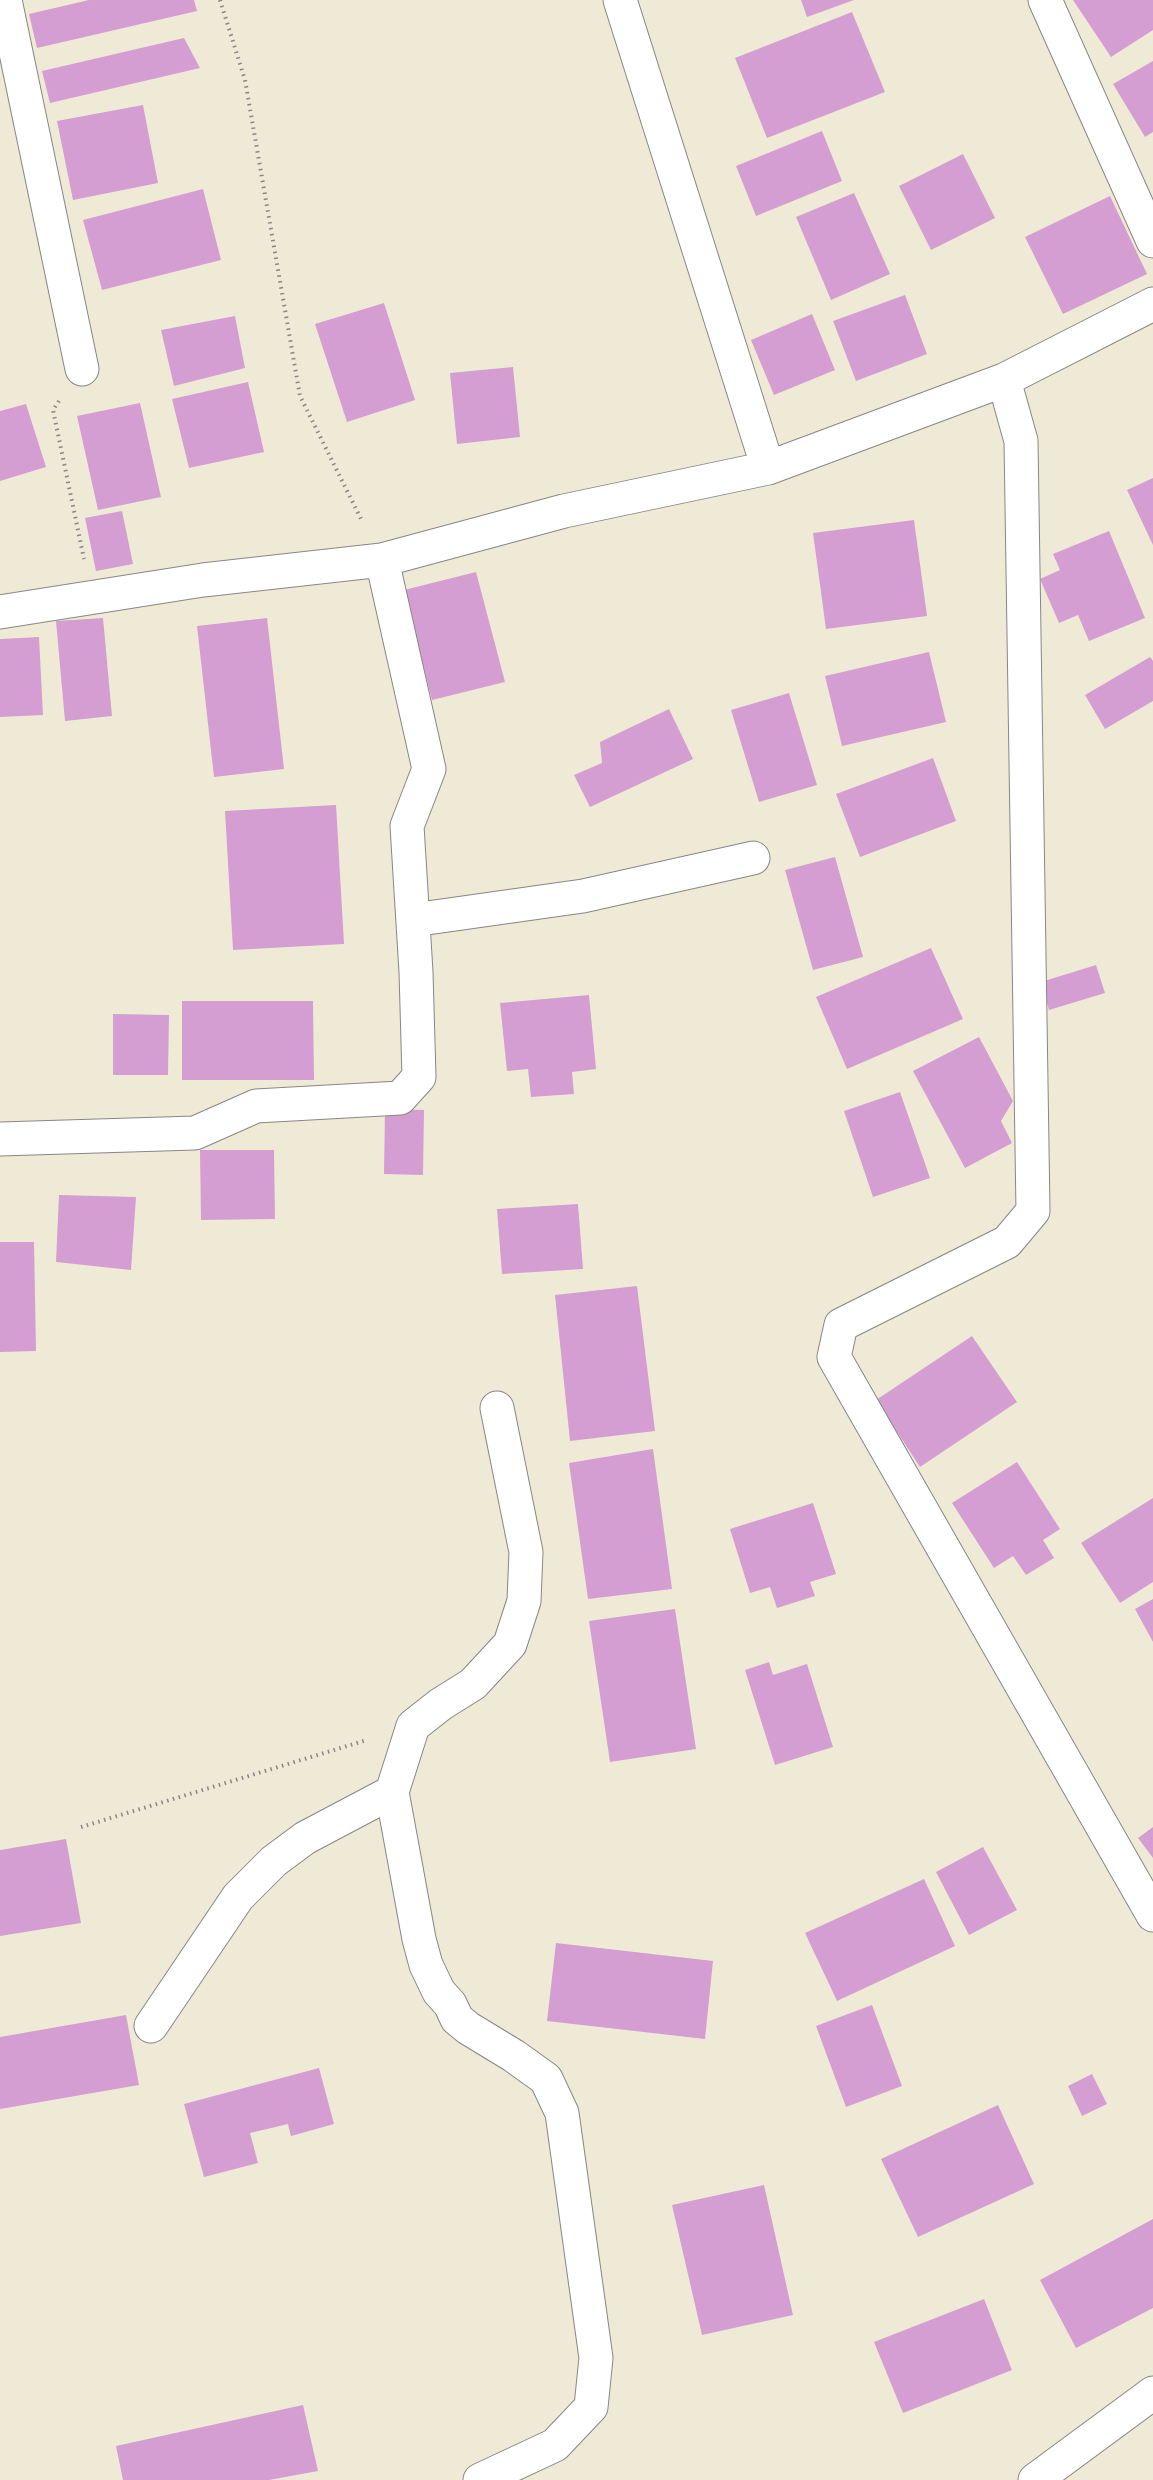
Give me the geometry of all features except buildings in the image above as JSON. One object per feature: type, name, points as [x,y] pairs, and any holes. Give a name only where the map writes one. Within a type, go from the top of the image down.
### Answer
[{"type":"street","points":[[4,0],[82,369]]},
{"type":"street","points":[[620,0],[768,468]]},
{"type":"street","points":[[1045,0],[1153,241]]},
{"type":"street","points":[[0,612],[203,580],[382,560],[564,511],[768,468],[1005,380],[1153,304]]},
{"type":"street","points":[[1005,380],[1021,441],[1033,1211],[1006,1242],[841,1325],[834,1358],[1153,1915]]},
{"type":"street","points":[[0,1139],[195,1133],[256,1106],[400,1098],[419,1077],[407,826],[429,769],[382,560]]},
{"type":"street","points":[[412,920],[583,896],[753,858]]},
{"type":"street","points":[[480,2480],[555,2445],[591,2408],[596,2358],[562,2113],[546,2079],[468,2028],[458,2019],[450,2004],[439,1992],[426,1965],[419,1939],[392,1792],[413,1726],[441,1704],[473,1684],[510,1644],[524,1601],[526,1552],[496,1408]]},
{"type":"street","points":[[151,2026],[238,1897],[267,1869],[305,1838],[392,1792]]},
{"type":"street","points":[[1035,2480],[1153,2392]]},
{"type":"path","points":[[220,0],[245,80],[300,396],[382,560]]},
{"type":"path","points":[[82,369],[53,410],[93,597]]},
{"type":"path","points":[[81,1827],[413,1726]]}]
